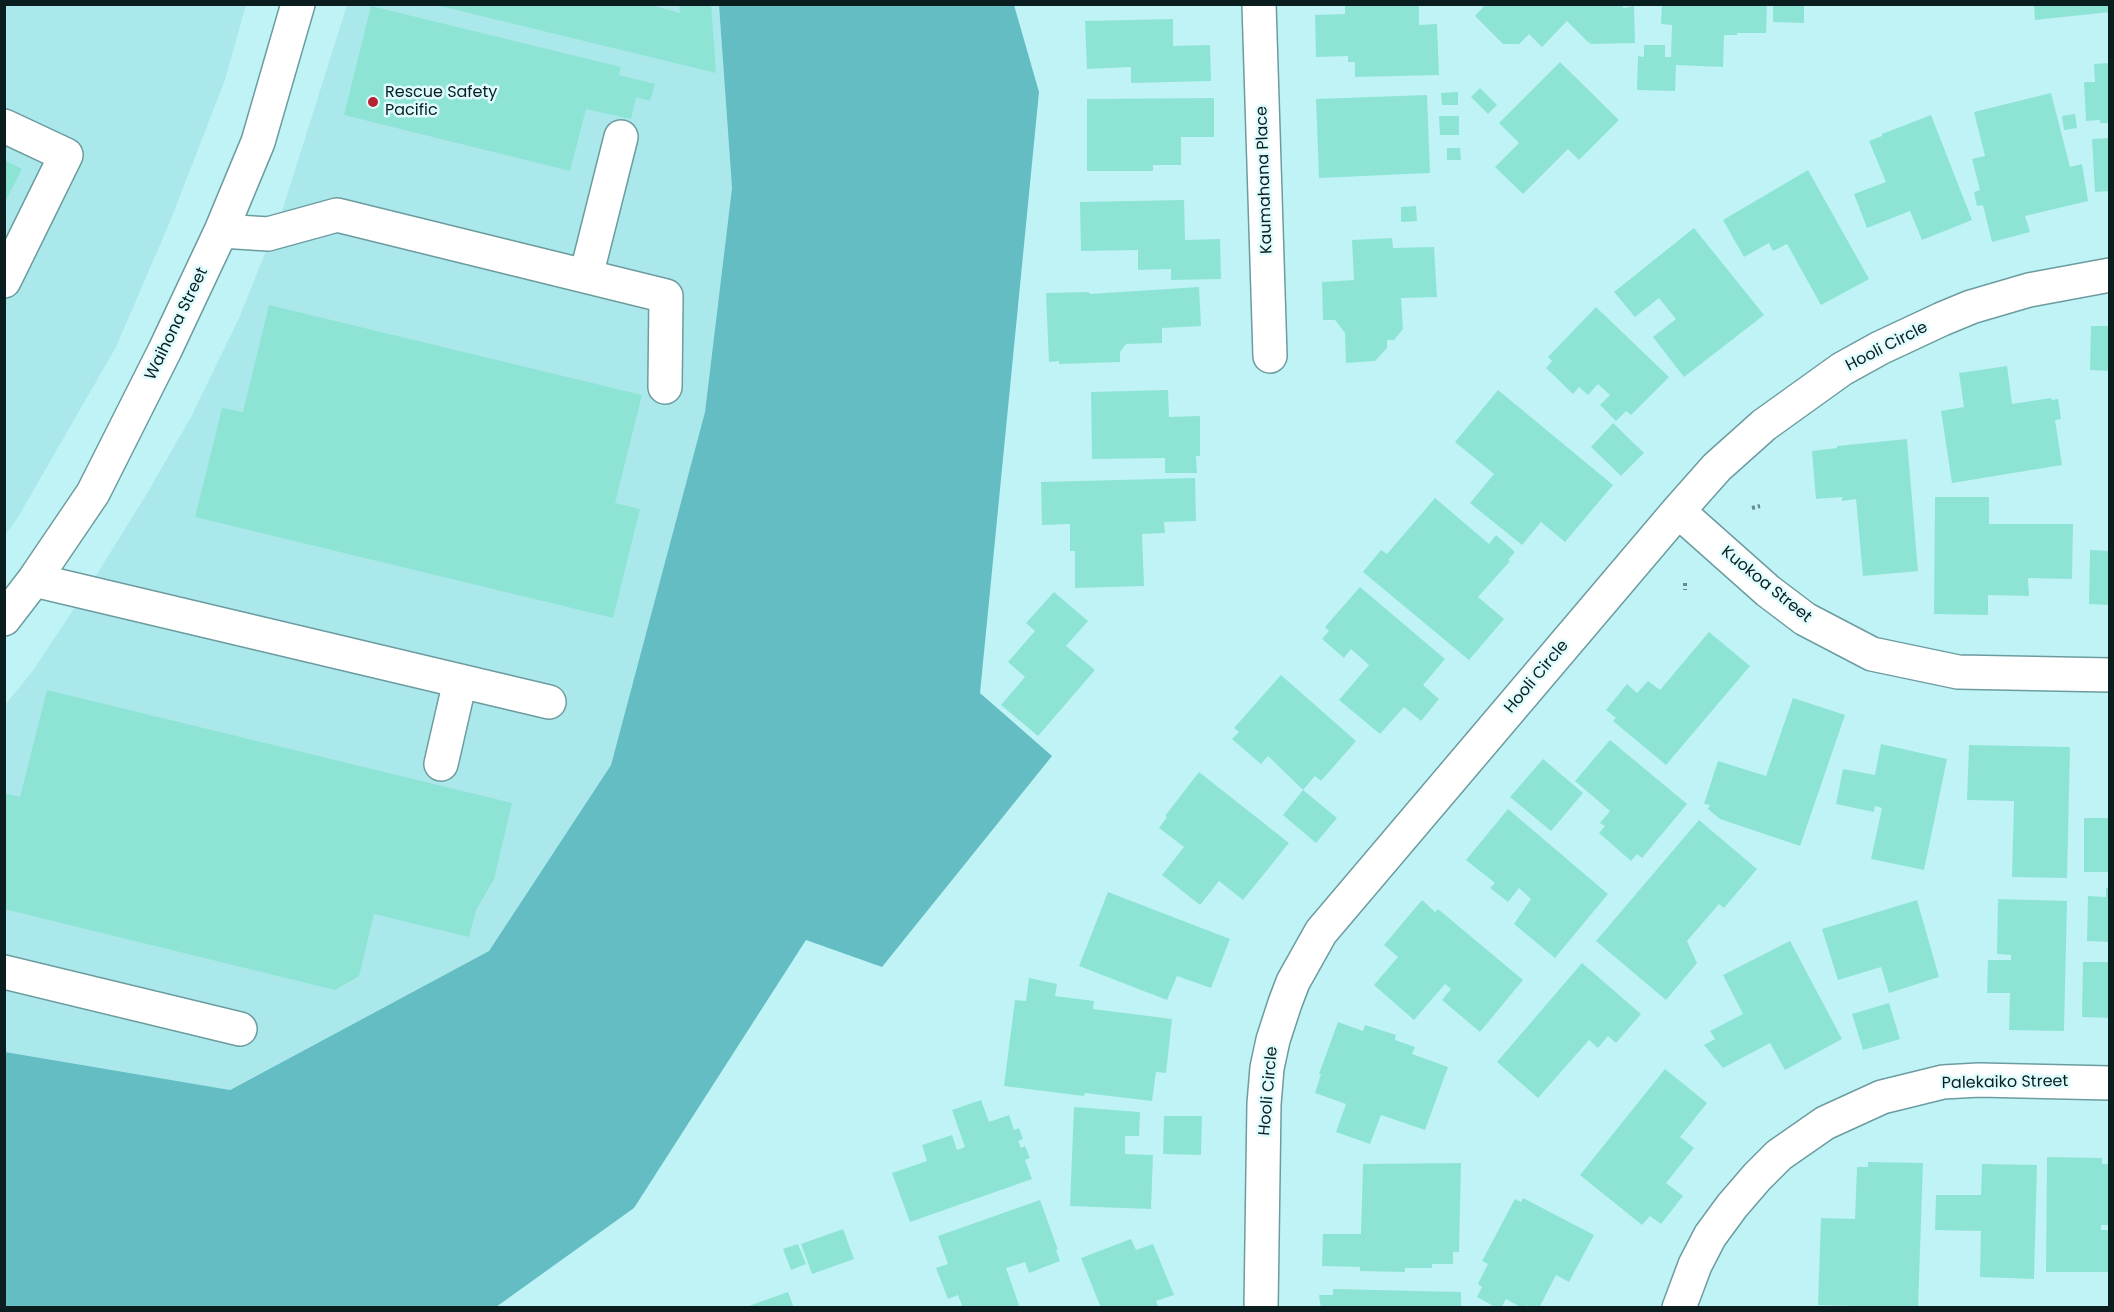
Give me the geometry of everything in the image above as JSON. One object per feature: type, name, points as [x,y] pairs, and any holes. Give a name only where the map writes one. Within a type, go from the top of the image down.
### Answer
[{"type":"street","name":"Waihona Street","points":[[4,619],[34,580],[93,493],[165,350],[221,231],[258,142],[298,4]]},
{"type":"street","name":"Kaumahana Place","points":[[1259,4],[1270,356]]},
{"type":"street","points":[[4,126],[66,155],[4,281]]},
{"type":"street","points":[[586,276],[621,137]]},
{"type":"street","points":[[221,231],[268,234],[337,215],[666,296],[664,387]]},
{"type":"street","name":"Hooli Circle","points":[[1261,1308],[1264,1104],[1267,1068],[1273,1040],[1293,982],[1321,932],[1678,511],[1717,467],[1764,425],[1842,369],[1880,348],[1971,307],[2029,290],[2109,274]]},
{"type":"street","name":"Kuokoa Street","points":[[1678,511],[1768,591],[1805,619],[1872,654],[1958,672],[2109,675]]},
{"type":"street","points":[[34,580],[549,702]]},
{"type":"street","points":[[441,764],[460,681]]},
{"type":"street","points":[[4,972],[240,1029]]},
{"type":"street","name":"Palekaiko Street","points":[[1679,1308],[1695,1265],[1710,1236],[1732,1206],[1779,1155],[1825,1124],[1882,1097],[1942,1082],[1979,1080],[2109,1083]]},
{"type":"path","points":[[1752,508],[1760,506]]},
{"type":"path","points":[[1685,583],[1685,590]]},
{"type":"shaded area","points":[[5,5],[246,5],[225,80],[171,219],[116,347],[17,519],[5,535]]},
{"type":"shaded area","points":[[347,5],[719,5],[732,188],[705,412],[611,765],[489,951],[229,1090],[5,1052],[4,706],[32,672],[97,574],[191,417],[240,316],[283,208]]},
{"type":"shaded area","points":[[719,5],[1014,5],[1039,92],[980,693],[1052,756],[882,967],[806,940],[634,1208],[496,1307],[5,1307],[5,1052],[230,1090],[489,951],[611,765],[705,412],[732,188]]},
{"type":"building","points":[[432,4],[648,4],[680,13],[679,4],[711,4],[716,73]]},
{"type":"building","points":[[1345,4],[1419,4],[1419,25],[1437,24],[1439,75],[1355,77],[1355,62],[1348,62],[1348,56],[1316,57],[1315,15],[1345,14]]},
{"type":"building","points":[[1486,4],[1620,4],[1624,8],[1634,6],[1635,43],[1590,44],[1591,41],[1589,43],[1567,21],[1542,47],[1529,34],[1519,44],[1503,44],[1475,16]]},
{"type":"building","points":[[1662,4],[1767,4],[1766,33],[1724,35],[1723,67],[1676,65],[1675,91],[1637,90],[1638,56],[1644,57],[1644,45],[1665,45],[1665,57],[1671,57],[1672,25],[1661,24]]},
{"type":"building","points":[[1773,4],[1804,4],[1804,23],[1773,22]]},
{"type":"building","points":[[2034,5],[2110,5],[2110,12],[2035,20]]},
{"type":"building","points":[[371,6],[621,67],[619,75],[655,84],[650,101],[636,97],[631,119],[586,109],[570,171],[344,115]]},
{"type":"building","points":[[1173,19],[1173,46],[1210,45],[1211,81],[1131,83],[1131,67],[1087,69],[1085,21]]},
{"type":"building","points":[[1560,62],[1619,120],[1579,160],[1568,149],[1523,194],[1495,167],[1519,143],[1499,123]]},
{"type":"building","points":[[2110,63],[2110,123],[2100,123],[2100,120],[2086,121],[2084,82],[2095,82],[2094,64]]},
{"type":"building","points":[[1480,88],[1497,105],[1488,114],[1471,97]]},
{"type":"building","points":[[1458,92],[1458,105],[1442,105],[1441,93]]},
{"type":"building","points":[[2051,93],[2070,167],[2082,164],[2088,201],[2025,216],[2030,232],[1992,242],[1983,205],[1977,206],[1974,192],[1980,190],[1972,159],[1985,156],[1974,112]]},
{"type":"building","points":[[1427,95],[1430,173],[1319,178],[1316,99]]},
{"type":"building","points":[[1214,98],[1214,137],[1181,137],[1181,165],[1153,165],[1153,171],[1087,171],[1087,99]]},
{"type":"building","points":[[2075,114],[2077,128],[2064,130],[2062,116]]},
{"type":"building","points":[[1931,115],[1972,220],[1922,240],[1910,211],[1867,228],[1854,194],[1886,182],[1869,141]]},
{"type":"building","points":[[1439,116],[1459,116],[1459,135],[1440,135]]},
{"type":"building","points":[[2110,138],[2110,191],[2095,192],[2092,139]]},
{"type":"building","points":[[1447,148],[1460,148],[1461,160],[1447,160]]},
{"type":"building","points":[[4,160],[22,169],[4,204]]},
{"type":"building","points":[[1808,170],[1869,279],[1821,305],[1787,244],[1773,251],[1769,243],[1744,257],[1723,220]]},
{"type":"building","points":[[1184,200],[1185,240],[1220,239],[1221,279],[1171,280],[1171,269],[1138,270],[1138,250],[1081,251],[1080,202]]},
{"type":"building","points":[[1416,206],[1417,221],[1401,222],[1401,207]]},
{"type":"building","points":[[1694,228],[1764,315],[1684,377],[1653,337],[1676,319],[1659,298],[1635,317],[1614,292]]},
{"type":"building","points":[[1392,238],[1393,248],[1434,247],[1437,297],[1401,298],[1403,329],[1394,340],[1387,340],[1387,348],[1375,361],[1346,363],[1345,333],[1335,320],[1323,320],[1322,282],[1354,280],[1352,240]]},
{"type":"building","points":[[1199,287],[1201,326],[1162,328],[1162,343],[1126,344],[1120,352],[1120,362],[1059,364],[1059,361],[1049,362],[1046,293],[1089,292],[1090,294]]},
{"type":"building","points":[[269,305],[642,395],[615,503],[640,509],[613,618],[195,517],[222,408],[243,412]]},
{"type":"building","points":[[1596,307],[1669,377],[1631,415],[1626,411],[1616,421],[1600,405],[1610,395],[1598,384],[1588,395],[1579,387],[1573,394],[1546,368],[1552,361],[1548,357]]},
{"type":"building","points":[[2091,326],[2110,326],[2110,371],[2090,370]]},
{"type":"building","points":[[2007,366],[2012,404],[2058,399],[2061,419],[2055,420],[2062,465],[1952,483],[1941,411],[1964,407],[1959,373]]},
{"type":"building","points":[[1168,390],[1169,417],[1200,416],[1200,456],[1196,456],[1197,473],[1165,473],[1165,458],[1092,459],[1091,392]]},
{"type":"building","points":[[1498,390],[1613,485],[1565,542],[1541,522],[1522,545],[1470,503],[1494,474],[1455,442]]},
{"type":"building","points":[[1613,423],[1644,453],[1621,476],[1591,447]]},
{"type":"building","points":[[1907,439],[1918,571],[1863,576],[1856,499],[1842,501],[1842,497],[1816,499],[1812,451],[1837,448],[1837,446]]},
{"type":"building","points":[[1195,478],[1196,521],[1164,522],[1165,533],[1142,534],[1144,586],[1075,588],[1075,551],[1070,551],[1070,524],[1042,525],[1041,482]]},
{"type":"building","points":[[1935,497],[1989,497],[1989,524],[2073,524],[2072,579],[2028,578],[2029,596],[1988,595],[1988,615],[1934,614]]},
{"type":"building","points":[[1435,498],[1489,544],[1496,535],[1515,552],[1508,560],[1510,561],[1478,597],[1504,619],[1469,660],[1363,572],[1381,550],[1387,554]]},
{"type":"building","points":[[2090,550],[2110,551],[2110,605],[2089,604]]},
{"type":"building","points":[[1360,587],[1445,659],[1423,685],[1439,699],[1421,721],[1404,707],[1380,734],[1339,700],[1369,665],[1351,649],[1344,658],[1322,639],[1329,631],[1325,627]]},
{"type":"building","points":[[1054,592],[1088,621],[1066,646],[1095,670],[1038,736],[1001,705],[1025,677],[1008,662],[1035,631],[1026,623]]},
{"type":"building","points":[[1709,632],[1750,666],[1666,765],[1613,721],[1616,718],[1606,710],[1627,684],[1637,693],[1648,681],[1660,690]]},
{"type":"building","points":[[1281,675],[1356,741],[1321,781],[1315,776],[1303,790],[1268,756],[1261,764],[1232,739],[1239,732],[1234,728]]},
{"type":"building","points":[[47,690],[512,803],[494,879],[476,910],[469,937],[374,914],[359,976],[335,990],[4,909],[4,793],[20,797]]},
{"type":"building","points":[[1793,698],[1845,715],[1800,846],[1720,819],[1708,809],[1710,805],[1704,804],[1718,761],[1766,776]]},
{"type":"building","points":[[1610,740],[1687,804],[1642,858],[1637,854],[1631,861],[1599,833],[1605,826],[1600,823],[1610,811],[1575,781]]},
{"type":"building","points":[[1881,744],[1947,759],[1924,870],[1871,859],[1882,808],[1875,806],[1874,812],[1836,804],[1843,769],[1875,775]]},
{"type":"building","points":[[1969,745],[2070,747],[2067,878],[2012,877],[2014,801],[1967,800]]},
{"type":"building","points":[[1543,759],[1583,793],[1551,831],[1510,797]]},
{"type":"building","points":[[1199,772],[1289,843],[1243,900],[1219,881],[1200,905],[1162,875],[1184,847],[1159,828],[1167,817],[1165,816]]},
{"type":"building","points":[[1303,790],[1337,818],[1316,843],[1283,815]]},
{"type":"building","points":[[1508,809],[1608,894],[1555,958],[1514,924],[1531,899],[1519,888],[1508,902],[1490,888],[1495,883],[1466,860]]},
{"type":"building","points":[[2084,818],[2110,818],[2110,872],[2084,872]]},
{"type":"building","points":[[1699,820],[1757,869],[1724,908],[1719,904],[1687,941],[1697,963],[1666,1000],[1596,941]]},
{"type":"building","points":[[2106,888],[2110,888],[2110,942],[2087,941],[2088,896],[2106,897]]},
{"type":"building","points":[[1108,892],[1230,939],[1211,988],[1177,976],[1167,1000],[1079,966]]},
{"type":"building","points":[[1998,899],[2067,901],[2064,1031],[2009,1030],[2010,993],[1987,993],[1988,960],[2011,960],[2011,955],[1997,954]]},
{"type":"building","points":[[1422,900],[1435,912],[1438,909],[1523,980],[1480,1032],[1442,1000],[1451,989],[1445,984],[1414,1020],[1374,985],[1398,957],[1384,945]]},
{"type":"building","points":[[1917,900],[1939,977],[1889,993],[1881,967],[1838,980],[1822,929]]},
{"type":"building","points":[[1790,941],[1842,1039],[1785,1070],[1770,1043],[1723,1068],[1704,1045],[1715,1039],[1710,1031],[1743,1014],[1723,975]]},
{"type":"building","points":[[2083,962],[2110,962],[2110,1018],[2082,1017]]},
{"type":"building","points":[[1582,963],[1641,1014],[1616,1043],[1608,1036],[1598,1048],[1589,1040],[1538,1098],[1497,1062]]},
{"type":"building","points":[[1029,978],[1057,984],[1055,996],[1094,1001],[1093,1009],[1172,1019],[1166,1073],[1156,1072],[1152,1101],[1085,1093],[1084,1096],[1004,1086],[1015,1000],[1026,1001]]},
{"type":"building","points":[[1889,1003],[1900,1039],[1863,1050],[1852,1014]]},
{"type":"building","points":[[1338,1022],[1363,1031],[1365,1025],[1396,1035],[1395,1040],[1415,1047],[1412,1054],[1448,1067],[1425,1130],[1381,1115],[1370,1144],[1336,1132],[1346,1104],[1315,1093],[1321,1074],[1319,1074]]},
{"type":"building","points":[[1665,1069],[1707,1103],[1680,1137],[1694,1148],[1666,1183],[1683,1196],[1661,1224],[1650,1216],[1642,1225],[1580,1175]]},
{"type":"building","points":[[981,1100],[989,1122],[1009,1115],[1014,1130],[1019,1128],[1023,1139],[1018,1141],[1021,1148],[1025,1146],[1030,1158],[1025,1160],[1032,1179],[910,1222],[892,1173],[927,1161],[922,1145],[952,1135],[957,1150],[965,1147],[952,1110]]},
{"type":"building","points":[[1074,1107],[1140,1112],[1139,1136],[1125,1136],[1125,1154],[1153,1155],[1151,1209],[1070,1206]]},
{"type":"building","points":[[1164,1116],[1202,1116],[1201,1155],[1163,1154]]},
{"type":"building","points":[[2047,1157],[2102,1158],[2102,1164],[2110,1164],[2110,1225],[2101,1225],[2101,1230],[2110,1230],[2110,1272],[2046,1272]]},
{"type":"building","points":[[1868,1162],[1923,1163],[1918,1308],[1818,1305],[1821,1218],[1855,1219],[1857,1167],[1868,1167]]},
{"type":"building","points":[[1461,1163],[1459,1252],[1453,1252],[1453,1264],[1432,1264],[1432,1268],[1405,1268],[1405,1272],[1360,1271],[1360,1267],[1322,1266],[1323,1234],[1361,1234],[1363,1164]]},
{"type":"building","points":[[1982,1164],[2037,1165],[2034,1279],[1980,1277],[1981,1231],[1935,1230],[1936,1195],[1981,1195]]},
{"type":"building","points":[[1523,1198],[1594,1235],[1569,1282],[1556,1275],[1539,1308],[1531,1308],[1527,1305],[1522,1308],[1506,1299],[1501,1308],[1497,1308],[1477,1297],[1482,1287],[1478,1284],[1488,1264],[1482,1261],[1515,1199],[1521,1202]]},
{"type":"building","points":[[1040,1200],[1060,1261],[1029,1273],[1025,1262],[1006,1268],[1020,1308],[963,1308],[958,1295],[948,1299],[936,1268],[948,1264],[938,1236]]},
{"type":"building","points":[[843,1229],[854,1259],[812,1274],[801,1244]]},
{"type":"building","points":[[1131,1239],[1136,1250],[1153,1244],[1174,1295],[1156,1301],[1159,1308],[1101,1308],[1081,1258]]},
{"type":"building","points":[[798,1244],[806,1264],[791,1270],[783,1249]]},
{"type":"building","points":[[1333,1289],[1461,1292],[1461,1308],[1321,1308],[1319,1295],[1333,1295]]},
{"type":"building","points":[[788,1292],[794,1308],[746,1308],[746,1307]]},
{"type":"place","name":"Rescue Safety Pacific","points":[[373,102]]}]
